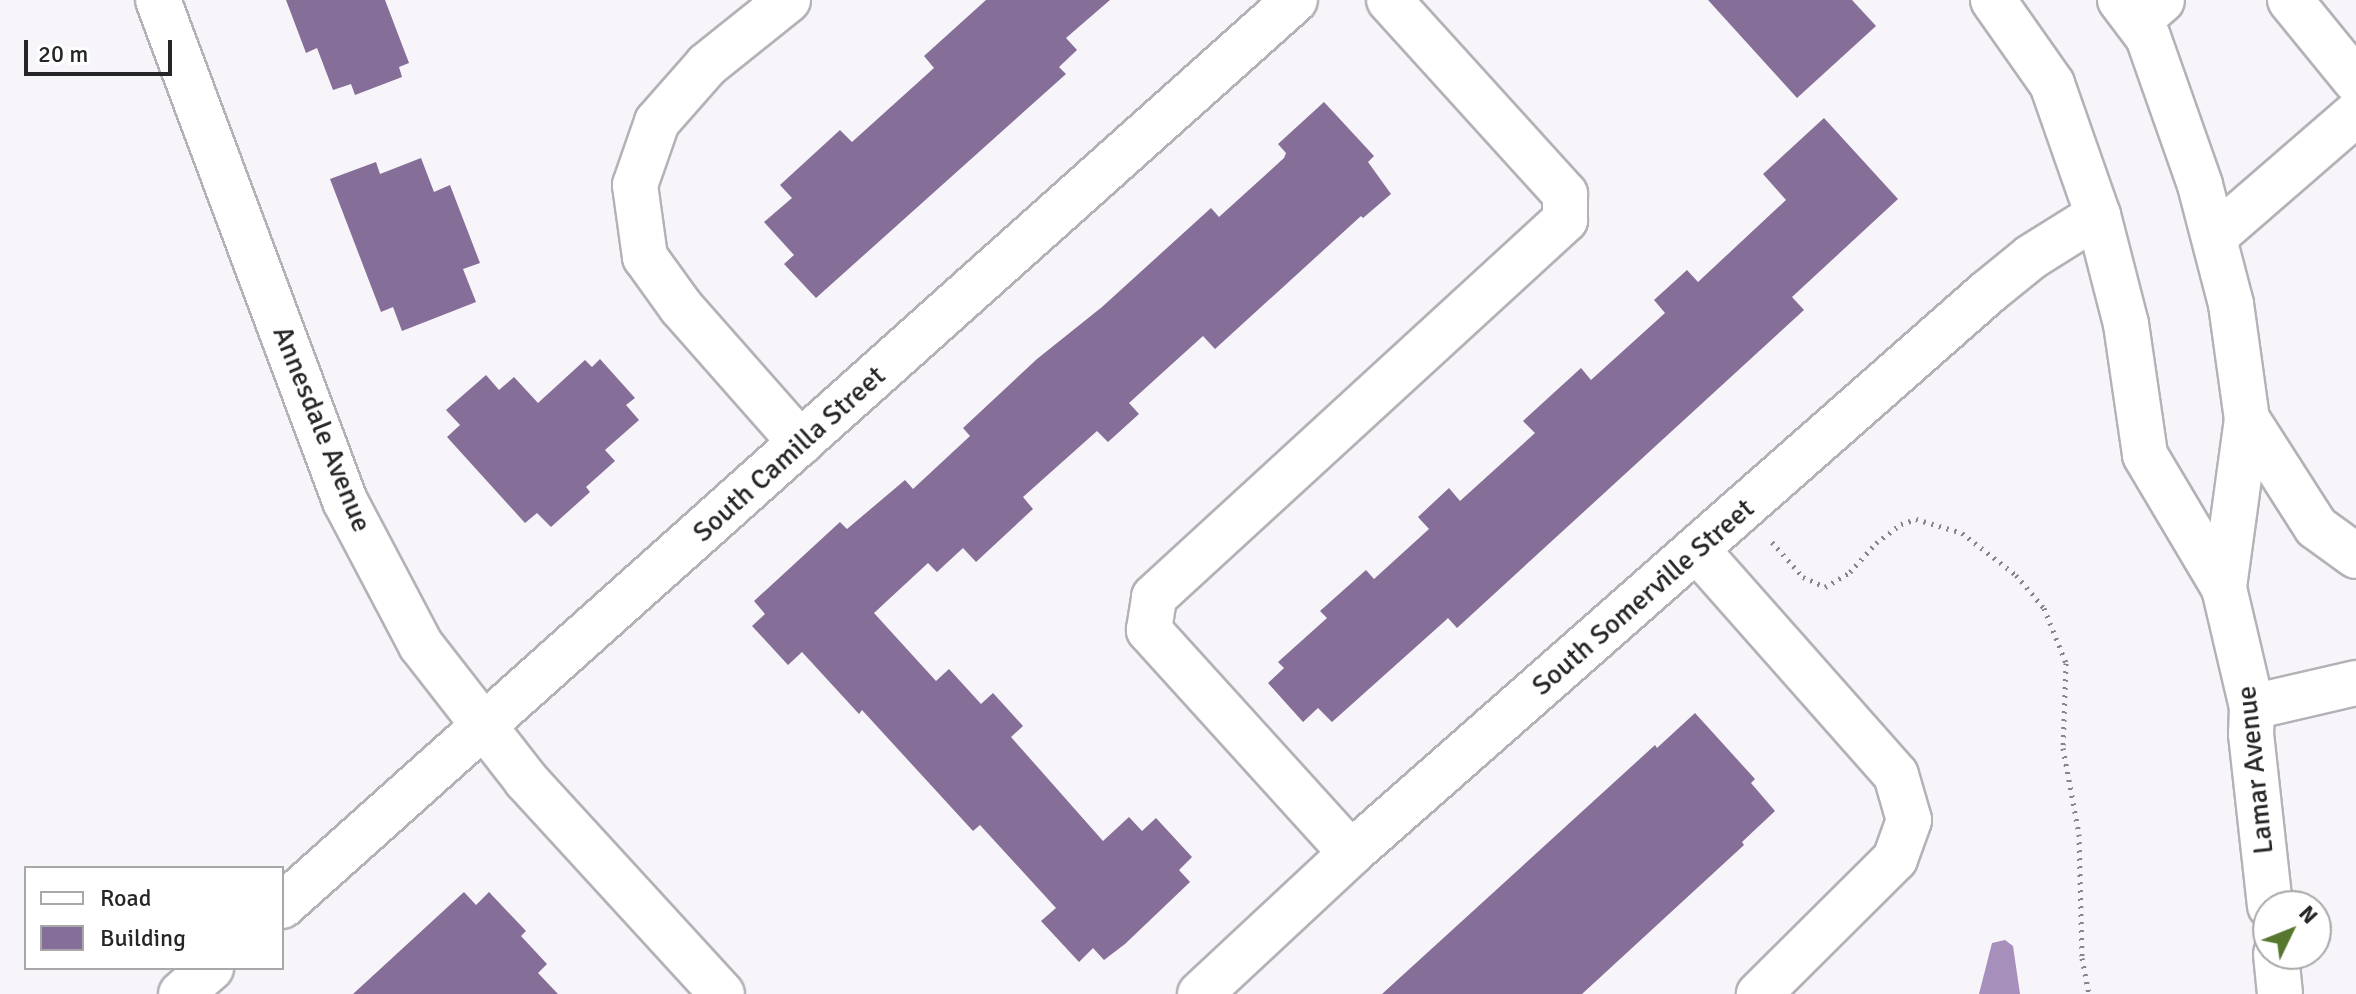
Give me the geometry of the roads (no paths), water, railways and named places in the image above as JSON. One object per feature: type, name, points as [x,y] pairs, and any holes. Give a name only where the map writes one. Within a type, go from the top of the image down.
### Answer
[{"type":"main road","name":"Annesdale Avenue","points":[[158,0],[345,501],[421,645],[526,780],[722,994]]},
{"type":"main road","points":[[788,0],[707,65],[657,122],[635,185],[645,257],[681,307],[801,443]]},
{"type":"main road","name":"South Camilla Street","points":[[284,904],[1295,0]]},
{"type":"main road","points":[[1351,853],[1149,630],[1154,597],[1565,220],[1565,194],[1389,0]]},
{"type":"main road","points":[[1993,0],[2052,84],[2098,215],[2126,324],[2145,455],[2224,588]]},
{"type":"main road","points":[[2215,236],[2354,111],[2290,0]]},
{"type":"main road","points":[[2140,7],[2200,185],[2231,304],[2247,419],[2224,588]]},
{"type":"main road","name":"South Somerville Street","points":[[1200,994],[1351,853],[1988,292],[2031,257],[2098,215]]},
{"type":"main road","points":[[2247,419],[2316,527],[2356,556]]},
{"type":"main road","points":[[1697,550],[1896,775],[1909,820],[1895,859],[1759,994]]},
{"type":"main road","name":"Lamar Avenue","points":[[2224,588],[2252,707],[2251,734],[2268,890]]},
{"type":"main road","points":[[2252,707],[2356,683]]},
{"type":"main road","points":[[181,994],[209,970]]},
{"type":"main road","points":[[2278,970],[2280,994]]}]
